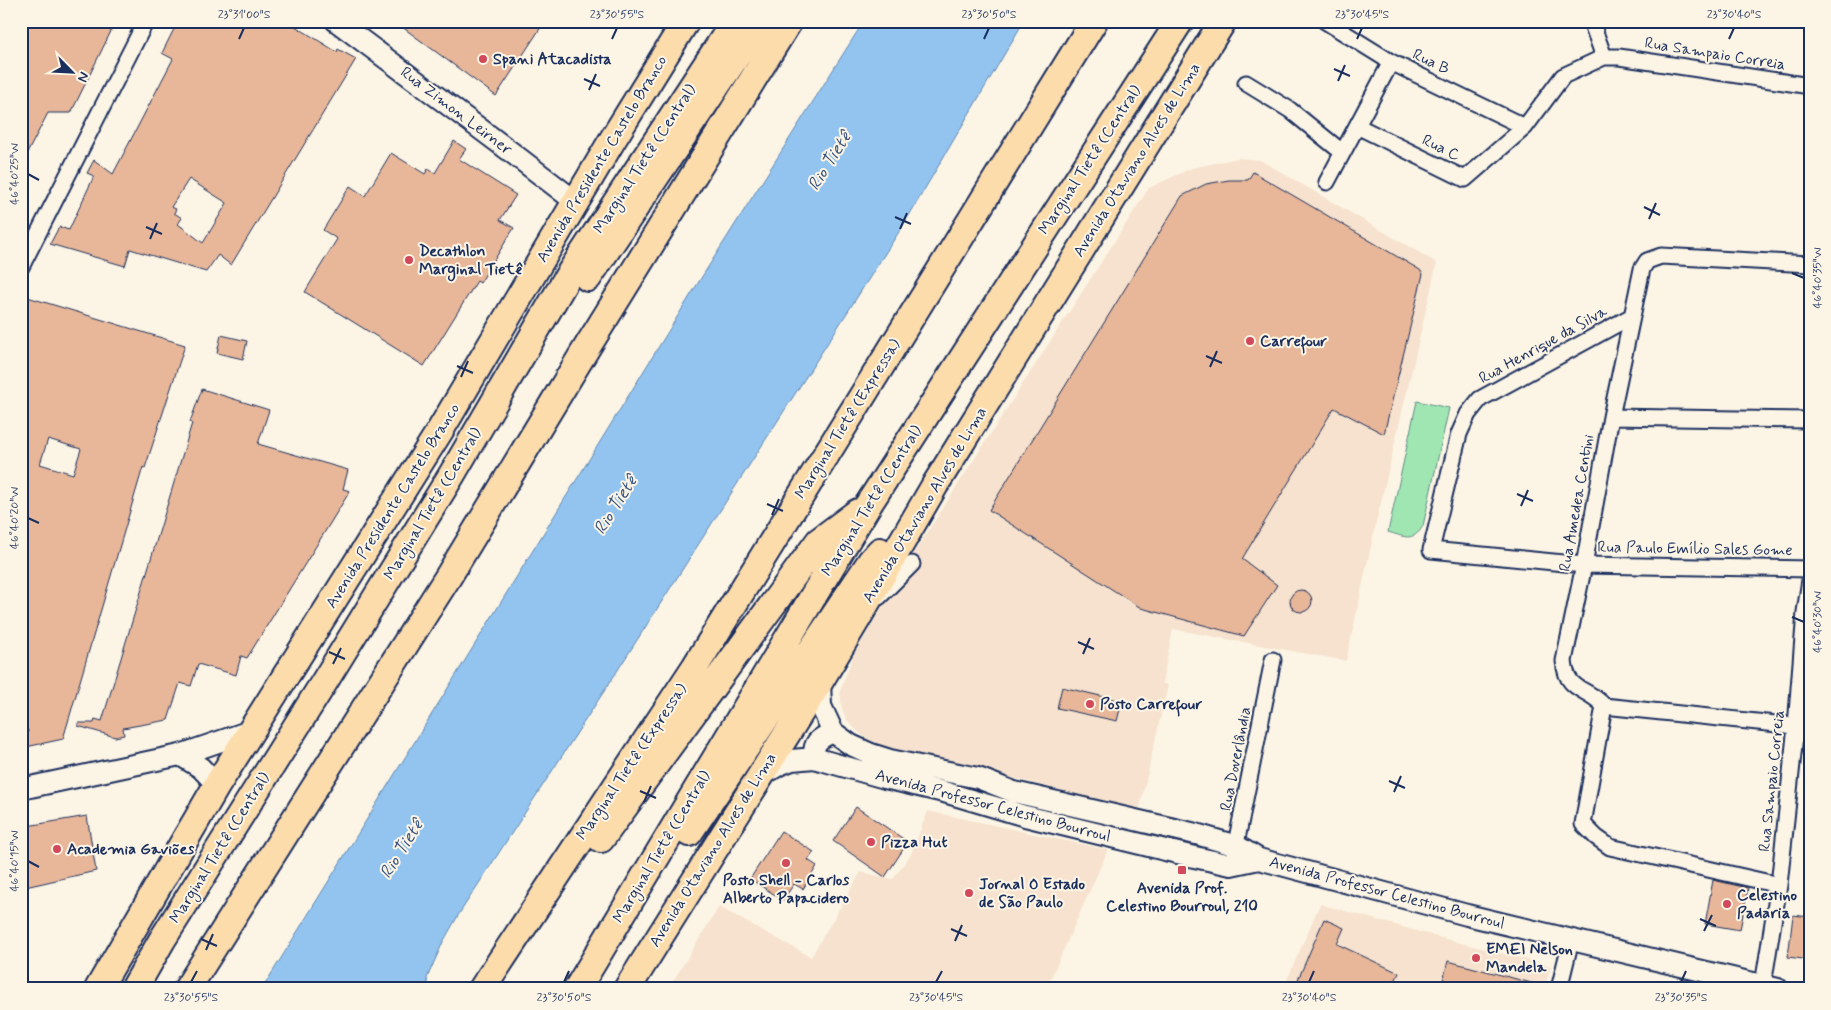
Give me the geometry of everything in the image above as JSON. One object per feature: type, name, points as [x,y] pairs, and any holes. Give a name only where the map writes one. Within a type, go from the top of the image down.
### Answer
[{"type":"highway","name":"Avenida Presidente Castelo Branco","points":[[98,989],[217,785],[442,429],[613,140],[686,21]]},
{"type":"highway","points":[[613,140],[640,119],[705,21]]},
{"type":"highway","name":"Marginal Tietê (Central)","points":[[134,989],[162,940],[415,534],[568,276],[735,21]]},
{"type":"highway","points":[[504,385],[519,375],[547,341],[760,21]]},
{"type":"highway","points":[[188,989],[448,577],[589,344],[789,21]]},
{"type":"highway","name":"Marginal Tietê (Expressa)","points":[[482,989],[695,667],[1094,21]]},
{"type":"highway","points":[[1160,51],[1175,21]]},
{"type":"highway","name":"Marginal Tietê (Central)","points":[[577,989],[868,505],[1180,21]]},
{"type":"highway","name":"Avenida Otaviano Alves de Lima","points":[[627,989],[820,681],[935,485],[1223,21]]},
{"type":"highway","points":[[598,956],[703,814],[871,561],[935,485]]},
{"type":"highway","points":[[510,945],[536,927],[819,541],[868,505]]},
{"type":"highway","points":[[150,989],[162,940]]},
{"type":"main road","name":"Rua Zimon Leirner","points":[[336,21],[576,202]]},
{"type":"main road","points":[[814,758],[816,743],[822,737],[833,732],[821,706],[820,681]]},
{"type":"main road","points":[[21,789],[180,756],[253,730]]},
{"type":"main road","name":"Avenida Professor Celestino Bourroul","points":[[833,732],[851,745],[890,760],[973,776],[1014,792],[1187,832],[1237,846],[1259,859],[1467,915],[1770,987]]},
{"type":"main road","points":[[180,756],[202,768],[217,785]]},
{"type":"main road","name":"Avenida Professor Celestino Bourroul","points":[[759,777],[778,765],[792,760],[814,758],[944,792],[1025,816],[1231,865],[1259,859]]},
{"type":"main road","points":[[944,792],[958,793],[967,787],[973,776],[988,793],[991,807]]},
{"type":"main road","points":[[1000,787],[1025,816]]},
{"type":"street","points":[[21,267],[146,21]]},
{"type":"street","name":"Rua B","points":[[1325,21],[1391,62],[1525,127]]},
{"type":"street","points":[[1591,21],[1604,57]]},
{"type":"street","name":"Rua Sampaio Correia","points":[[1525,127],[1563,76],[1604,57],[1619,57],[1810,86]]},
{"type":"street","points":[[1326,182],[1391,62]]},
{"type":"street","points":[[1246,83],[1290,110],[1342,152]]},
{"type":"street","name":"Rua C","points":[[1357,126],[1465,180],[1525,127]]},
{"type":"street","name":"Rua Amedea Centini","points":[[1604,706],[1595,696],[1576,688],[1566,675],[1564,661],[1611,417],[1642,269],[1647,261],[1661,256],[1810,264]]},
{"type":"street","name":"Rua Henrique da Silva","points":[[1431,550],[1459,434],[1468,414],[1480,399],[1632,316]]},
{"type":"street","points":[[1611,417],[1810,420]]},
{"type":"street","name":"Rua Paulo Emílio Sales Gome","points":[[1431,550],[1584,564],[1810,569]]},
{"type":"street","points":[[857,619],[912,564]]},
{"type":"street","name":"Rua Sampaio Correia","points":[[1770,987],[1778,885],[1810,580]]},
{"type":"street","name":"Rua Doverlândia","points":[[1231,865],[1237,846],[1273,660]]},
{"type":"street","points":[[1778,885],[1610,847],[1583,824],[1604,706],[1796,726]]},
{"type":"street","points":[[1559,989],[1571,940]]},
{"type":"shaded area","points":[[1238,158],[1260,160],[1437,263],[1376,523],[1346,661],[1173,629],[1162,683],[1168,685],[1139,811],[1029,782],[892,750],[866,738],[847,720],[842,709],[840,691],[853,657],[903,570],[1149,188],[1192,168]]},
{"type":"shaded area","name":"Jornal O Estado de São Paulo","points":[[928,811],[1108,850],[1046,989],[668,989],[719,907],[811,957],[861,872],[893,879],[911,854]]},
{"type":"shaded area","points":[[1320,904],[1551,966],[1544,989],[1283,989]]},
{"type":"green space","points":[[1417,401],[1449,408],[1423,526],[1415,535],[1407,537],[1388,532]]},
{"type":"water","name":"Rio Tietê","points":[[864,21],[1024,21],[904,224],[459,914],[443,942],[427,978],[428,984],[435,989],[262,989],[703,275]]},
{"type":"building","points":[[21,21],[116,21],[71,113],[48,113],[21,165]]},
{"type":"building","points":[[178,21],[287,21],[337,52],[338,49],[356,59],[231,265],[218,255],[206,272],[130,249],[125,266],[50,244],[59,227],[69,230],[94,176],[87,173],[94,160],[113,174],[173,59],[162,53]],"holes":[[[189,179],[227,203],[203,243],[178,224],[182,218],[174,213],[176,209],[171,207]]]},
{"type":"building","name":"Spani Atacadista","points":[[394,21],[545,21],[496,96]]},
{"type":"building","name":"Decathlon Marginal Tietê","points":[[454,141],[466,149],[459,159],[516,195],[500,220],[514,228],[480,283],[477,281],[424,366],[305,292],[337,239],[323,230],[350,186],[365,196],[391,153],[425,174],[428,169],[435,173]]},
{"type":"building","name":"Carrefour","points":[[1253,172],[1420,270],[1423,274],[1384,434],[1334,408],[1242,559],[1277,585],[1244,636],[1141,608],[989,510],[1182,196],[1206,184],[1229,180],[1248,180]]},
{"type":"building","points":[[21,295],[185,345],[145,468],[143,467],[63,739],[26,747],[28,730],[21,728]],"holes":[[[48,439],[81,449],[73,474],[40,464]]]},
{"type":"building","points":[[221,335],[247,341],[243,359],[217,353]]},
{"type":"building","points":[[202,389],[269,410],[258,444],[348,470],[343,489],[350,491],[247,658],[241,656],[236,675],[198,664],[191,686],[180,683],[168,720],[123,728],[124,735],[115,737],[78,726],[78,723],[94,723],[95,719],[102,721],[192,423],[190,422]]},
{"type":"building","points":[[1301,590],[1309,593],[1312,601],[1309,609],[1301,612],[1293,609],[1290,601],[1293,593]]},
{"type":"building","name":"Posto Carrefour","points":[[1062,687],[1122,701],[1117,721],[1057,708]]},
{"type":"building","name":"Pizza Hut","points":[[856,807],[908,842],[885,877],[833,841]]},
{"type":"building","name":"Academia Gaviões","points":[[87,816],[96,871],[21,888],[21,827]]},
{"type":"building","name":"Posto Shell - Carlos Alberto Papacidero","points":[[781,831],[814,852],[808,860],[817,866],[803,889],[794,884],[783,900],[750,879]]},
{"type":"building","name":"Celestino Padaria","points":[[1713,880],[1748,888],[1740,930],[1705,924]]},
{"type":"building","points":[[1793,915],[1810,917],[1810,960],[1788,957]]},
{"type":"building","points":[[1324,919],[1344,928],[1337,944],[1399,973],[1391,989],[1294,989]]},
{"type":"building","points":[[1448,961],[1539,985],[1538,989],[1441,989]]},
{"type":"place","name":"Spani Atacadista","points":[[483,59]]},
{"type":"place","name":"Decathlon Marginal Tietê","points":[[409,260]]},
{"type":"place","name":"Carrefour","points":[[1250,341]]},
{"type":"place","name":"Posto Carrefour","points":[[1090,704]]},
{"type":"place","name":"Pizza Hut","points":[[871,842]]},
{"type":"place","name":"Academia Gaviões","points":[[57,849]]},
{"type":"place","name":"Posto Shell - Carlos Alberto Papacidero","points":[[786,863]]},
{"type":"place","name":"Avenida Prof. Celestino Bourroul, 210","points":[[1182,870]]},
{"type":"place","name":"Jornal O Estado de São Paulo","points":[[969,893]]},
{"type":"place","name":"Celestino Padaria","points":[[1727,904]]},
{"type":"place","name":"EMEI Nelson Mandela","points":[[1476,958]]}]
